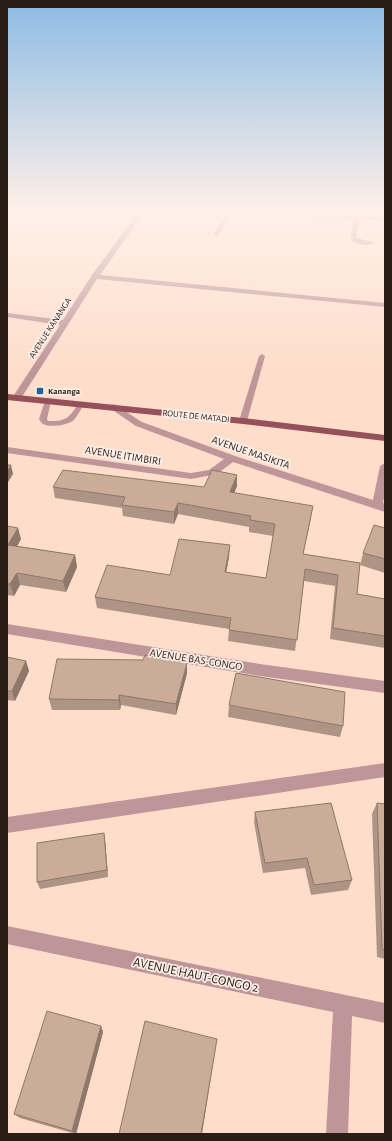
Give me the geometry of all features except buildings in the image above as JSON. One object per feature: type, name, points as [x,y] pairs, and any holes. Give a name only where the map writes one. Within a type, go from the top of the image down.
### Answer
[{"type":"main road","name":"ROUTE DE MATADI","points":[[12,397],[243,421],[385,438]]},
{"type":"street","name":"AVENUE KANANGA","points":[[12,397],[65,323],[104,264]]},
{"type":"street","points":[[95,277],[385,305]]},
{"type":"street","points":[[7,315],[65,323]]},
{"type":"street","name":"AVENUE MASIKITA","points":[[114,407],[138,424],[231,458],[381,507]]},
{"type":"street","name":"AVENUE ITIMBIRI","points":[[7,450],[174,475],[191,476],[207,474],[219,470],[231,458]]},
{"type":"street","points":[[381,507],[385,466]]},
{"type":"street","name":"AVENUE BAS-CONGO","points":[[7,629],[260,670],[385,687]]},
{"type":"street","points":[[7,825],[385,770]]},
{"type":"street","name":"AVENUE HAUT-CONGO 2","points":[[7,936],[385,1013]]},
{"type":"street","points":[[337,1134],[343,1004]]},
{"type":"lane","points":[[243,421],[262,356]]},
{"type":"lane","points":[[48,401],[43,419],[46,423],[67,423],[71,420],[81,404]]},
{"type":"place","name":"Kananga","points":[[40,391]]}]
